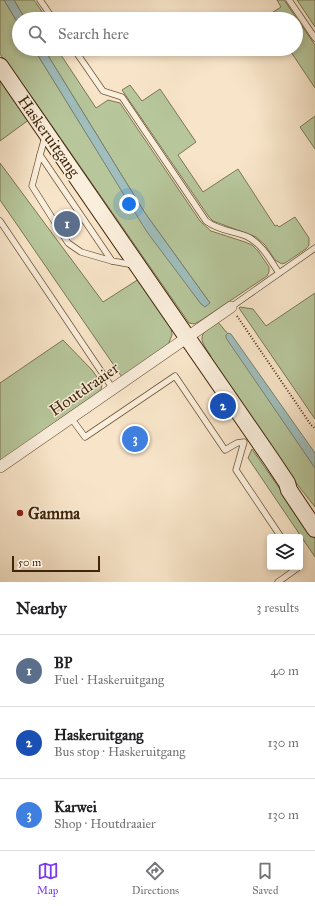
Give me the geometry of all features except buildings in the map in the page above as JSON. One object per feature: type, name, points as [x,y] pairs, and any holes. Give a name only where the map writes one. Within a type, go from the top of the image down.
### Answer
[{"type":"main road","name":"Haskeruitgang","points":[[0,66],[187,338],[249,439],[287,483],[295,487],[315,513]]},
{"type":"main road","name":"Haskeruitgang","points":[[287,483],[288,490],[315,529]]},
{"type":"street","name":"Houtdraaier","points":[[0,467],[231,307]]},
{"type":"lane","points":[[40,0],[48,12]]},
{"type":"lane","points":[[289,0],[297,12]]},
{"type":"lane","points":[[303,20],[315,38]]},
{"type":"lane","points":[[79,56],[103,91],[122,97],[206,221],[217,228],[254,241],[261,248],[279,273]]},
{"type":"lane","points":[[46,133],[32,186],[68,243],[81,252],[112,261],[138,266]]},
{"type":"lane","points":[[40,155],[112,261]]},
{"type":"lane","points":[[0,221],[113,389]]},
{"type":"lane","points":[[231,307],[315,248]]},
{"type":"lane","points":[[71,418],[85,437],[175,376],[225,450],[237,443],[249,439]]},
{"type":"lane","points":[[249,439],[236,470],[279,534]]},
{"type":"lane","points":[[278,582],[294,570]]},
{"type":"path","points":[[231,307],[311,425],[315,428]]},
{"type":"green space","points":[[0,0],[4,0],[12,13],[12,56],[38,56],[88,136],[201,304],[210,303],[145,213],[48,56],[62,56],[96,108],[108,100],[120,103],[200,221],[211,231],[252,245],[269,267],[267,276],[200,321],[194,324],[189,323],[34,100],[0,54]]},
{"type":"green space","points":[[14,0],[34,0],[42,12],[21,12]]},
{"type":"green space","points":[[277,0],[284,0],[292,12],[273,12],[281,7]]},
{"type":"green space","points":[[297,0],[315,0],[315,27]]},
{"type":"green space","points":[[303,28],[315,45],[315,88],[294,56],[303,56]]},
{"type":"green space","points":[[0,76],[30,119],[0,141]]},
{"type":"green space","points":[[130,85],[142,101],[160,89],[196,142],[178,155],[203,192],[238,169],[275,226],[277,225],[279,227],[295,217],[309,238],[309,245],[306,249],[282,264],[275,260],[265,245],[256,237],[213,221],[122,90]]},
{"type":"green space","points":[[315,116],[315,149],[300,127]]},
{"type":"green space","points":[[0,163],[103,302],[139,279],[171,326],[172,335],[168,345],[122,377],[0,200]]},
{"type":"green space","points":[[315,293],[315,419],[239,308],[253,309],[266,326]]},
{"type":"green space","points":[[218,322],[228,334],[226,335],[315,468],[315,507],[290,475],[209,357],[211,356],[202,340],[202,336],[207,330]]},
{"type":"green space","points":[[63,340],[92,370],[102,384],[101,390],[0,461],[0,383]]},
{"type":"green space","points":[[252,449],[315,539],[315,557],[303,539],[303,534],[299,534],[248,458]]},
{"type":"water","points":[[4,0],[14,0],[21,12],[12,12],[12,13]]},
{"type":"water","points":[[38,56],[48,56],[145,213],[210,303],[205,307],[201,304],[147,232]]},
{"type":"water","points":[[228,333],[231,334],[315,453],[315,468],[226,338]]},
{"type":"place","name":"BP","points":[[67,224]]},
{"type":"place","name":"Haskeruitgang","points":[[223,406]]},
{"type":"place","name":"Karwei","points":[[135,439]]},
{"type":"place","name":"Gamma","points":[[20,513]]}]
